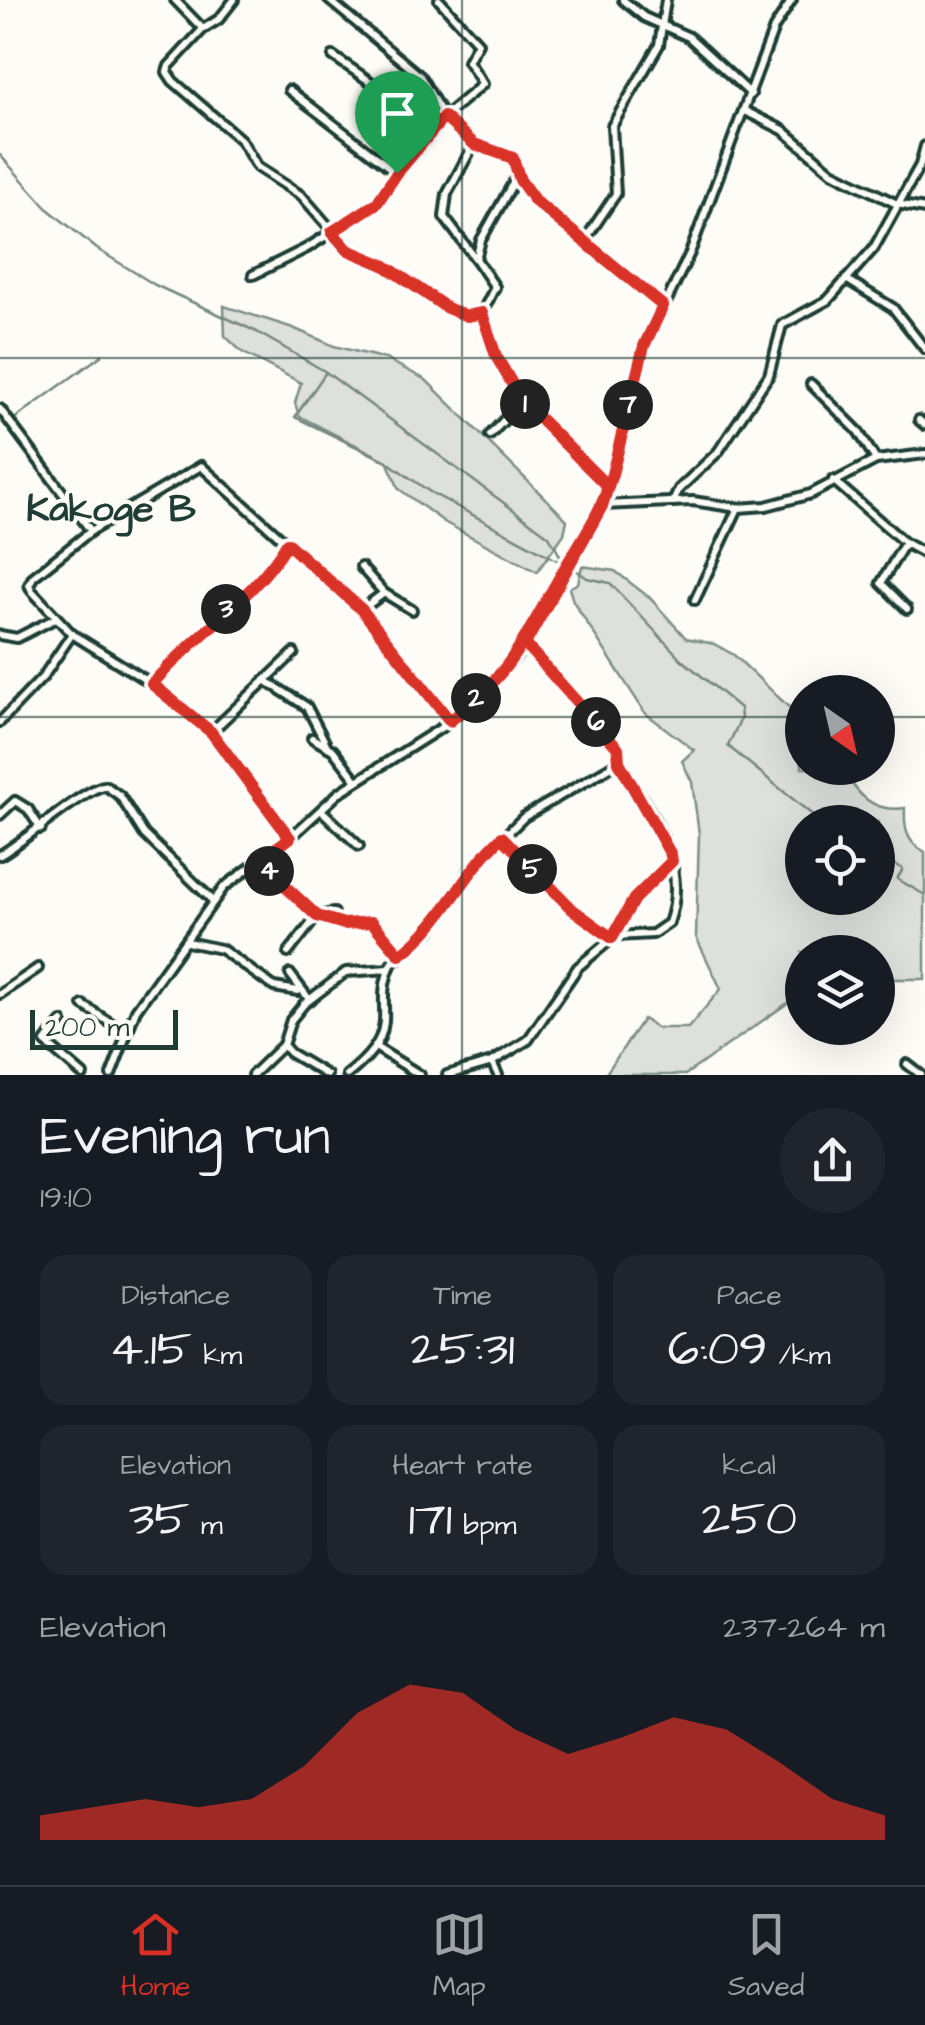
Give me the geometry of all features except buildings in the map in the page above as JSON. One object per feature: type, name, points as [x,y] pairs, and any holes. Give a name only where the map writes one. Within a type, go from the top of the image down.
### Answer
[{"type":"street","points":[[175,0],[203,29]]},
{"type":"street","points":[[234,0],[219,19],[178,53],[167,72],[240,140],[254,164],[290,184],[348,250],[384,265],[447,308],[467,316],[482,313]]},
{"type":"street","points":[[329,0],[420,76],[444,117],[474,144],[508,155],[535,201],[663,306]]},
{"type":"street","points":[[252,275],[377,203],[397,173],[459,100],[483,84],[468,61],[478,43],[438,0]]},
{"type":"street","points":[[623,0],[644,18],[689,38],[751,94]]},
{"type":"street","points":[[584,240],[616,194],[612,126],[659,44],[666,0]]},
{"type":"street","points":[[111,1075],[126,1033],[145,998],[187,942],[212,900],[357,781],[450,721],[508,668],[525,644],[602,506],[644,346],[690,253],[774,28],[792,0]]},
{"type":"street","points":[[333,56],[400,102],[428,137]]},
{"type":"street","points":[[289,90],[397,173]]},
{"type":"street","points":[[745,110],[783,130],[828,169],[897,204],[925,209]]},
{"type":"street","points":[[474,144],[447,194],[444,217],[495,287],[482,313],[496,356],[522,401],[608,487]]},
{"type":"street","points":[[673,502],[678,488],[718,452],[769,375],[778,330],[828,300],[879,239],[920,166],[925,146]]},
{"type":"street","points":[[476,259],[480,243],[518,174]]},
{"type":"street","points":[[846,279],[858,282],[893,308],[925,349]]},
{"type":"street","points":[[811,384],[858,431],[876,460]]},
{"type":"street","points":[[490,434],[522,401]]},
{"type":"street","points":[[0,409],[91,531]]},
{"type":"street","points":[[602,506],[673,502],[738,508],[795,500],[876,460],[925,454]]},
{"type":"street","points":[[290,838],[211,732],[152,684],[72,634],[32,591],[30,582],[91,531],[201,466],[362,610],[450,721]]},
{"type":"street","points":[[833,480],[905,543],[925,554]]},
{"type":"street","points":[[695,600],[738,508]]},
{"type":"street","points":[[152,684],[215,619],[252,589],[287,543]]},
{"type":"street","points":[[905,543],[880,583],[907,609]]},
{"type":"street","points":[[361,567],[384,592],[412,610]]},
{"type":"street","points":[[362,610],[384,592]]},
{"type":"street","points":[[0,635],[17,638],[56,618]]},
{"type":"street","points":[[0,722],[43,677],[72,634]]},
{"type":"street","points":[[502,837],[572,909],[613,937],[639,937],[669,923],[674,900],[672,861],[665,838],[619,762],[621,753],[614,742],[525,644]]},
{"type":"street","points":[[211,732],[294,653]]},
{"type":"street","points":[[266,680],[307,708],[326,746],[357,781]]},
{"type":"street","points":[[312,738],[326,746]]},
{"type":"street","points":[[347,1075],[377,1048],[384,1027],[390,969],[400,955],[430,931],[469,871],[538,806],[619,762]]},
{"type":"street","points":[[0,855],[41,829],[90,788],[106,786],[120,796],[144,834],[212,900]]},
{"type":"street","points":[[0,816],[16,800],[28,808],[41,829]]},
{"type":"street","points":[[321,810],[359,846]]},
{"type":"street","points":[[258,861],[321,917],[344,924],[372,922],[400,955]]},
{"type":"street","points":[[446,1075],[492,1062],[528,1040],[578,966],[613,937],[634,899],[672,861]]},
{"type":"street","points":[[288,953],[321,917],[334,913]]},
{"type":"street","points":[[187,942],[220,949],[274,987],[298,991]]},
{"type":"street","points":[[0,994],[38,968]]},
{"type":"street","points":[[252,1075],[281,1049],[292,1020],[308,999],[351,969],[390,969]]},
{"type":"street","points":[[290,974],[298,991],[308,999]]},
{"type":"street","points":[[82,1004],[126,1033]]},
{"type":"street","points":[[62,1022],[45,1042],[83,1075]]},
{"type":"street","points":[[377,1048],[420,1075]]},
{"type":"street","points":[[281,1049],[327,1075]]},
{"type":"street","points":[[492,1062],[498,1075]]},
{"type":"street","points":[[907,1064],[921,1075]]},
{"type":"shaded area","points":[[224,306],[334,346],[386,359],[426,380],[567,520],[564,534],[537,572],[444,522],[399,489],[387,461],[299,416],[295,403],[301,383],[242,352],[225,336]]},
{"type":"shaded area","points":[[582,566],[615,571],[650,598],[686,638],[714,644],[734,655],[785,703],[785,785],[853,785],[875,805],[785,805],[785,915],[895,915],[895,809],[905,808],[908,834],[925,852],[925,979],[895,979],[895,935],[785,935],[785,1005],[685,1075],[605,1075],[643,1019],[657,1028],[688,1028],[721,989],[696,937],[699,834],[692,782],[682,761],[694,750],[645,713],[573,601],[569,588],[578,583]]},
{"type":"waterway","points":[[0,155],[49,210],[97,249],[155,285],[257,332],[326,372],[295,417],[386,461],[430,492],[566,565]]},
{"type":"waterway","points":[[13,420],[102,355]]},
{"type":"waterway","points":[[327,373],[549,536],[564,563]]},
{"type":"waterway","points":[[573,568],[587,578],[610,583],[681,659],[740,708],[741,718],[728,746],[800,805]]},
{"type":"waterway","points":[[895,865],[903,869],[897,879],[925,895]]},
{"type":"district","name":"Kakoge B","points":[[111,510]]},
{"type":"route","points":[[397,173],[377,203],[332,232],[348,250],[384,265],[447,308],[467,316],[482,313],[496,356],[522,401],[608,487],[602,506],[555,585],[522,649],[508,668],[450,721],[362,610],[287,543],[252,589],[215,619],[152,684],[211,732],[290,838],[258,861],[317,916],[339,924],[372,922],[400,955],[430,931],[469,871],[502,837],[572,909],[612,938],[634,899],[672,861],[671,855],[665,838],[619,762],[622,756],[618,748],[525,644],[602,506],[608,487],[612,474],[644,346],[663,306],[535,201],[520,180],[513,158],[474,144],[444,117],[397,173]]}]
